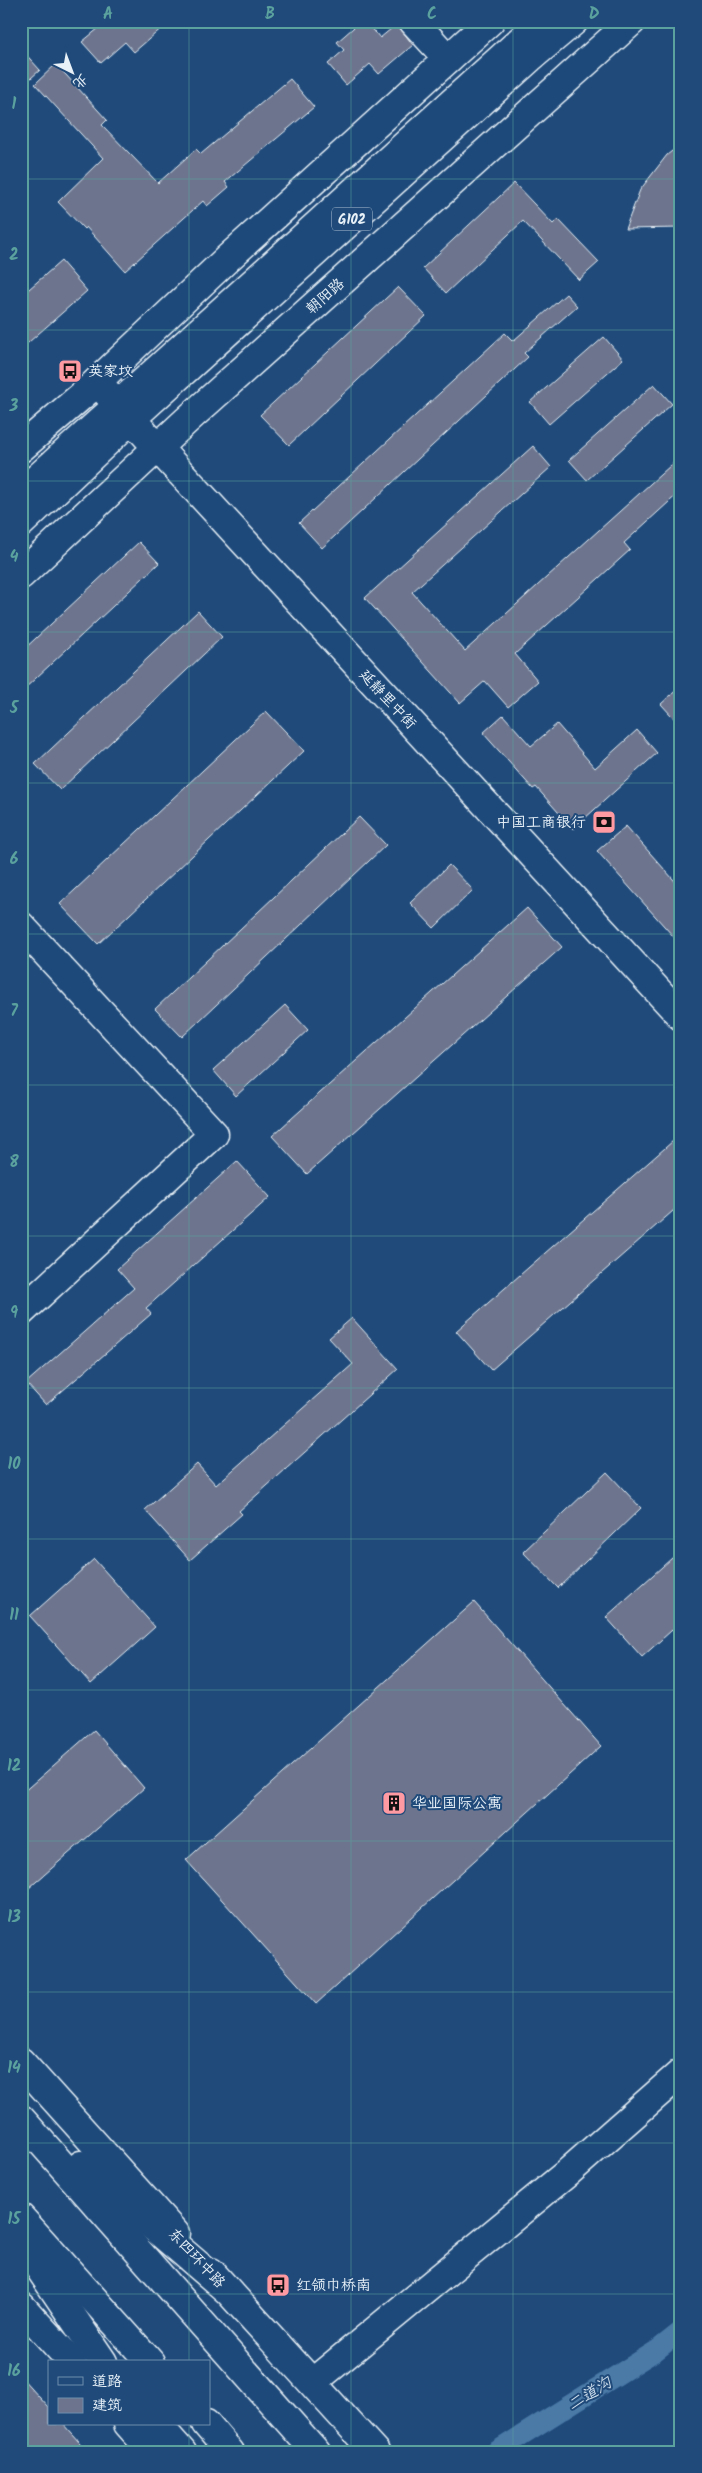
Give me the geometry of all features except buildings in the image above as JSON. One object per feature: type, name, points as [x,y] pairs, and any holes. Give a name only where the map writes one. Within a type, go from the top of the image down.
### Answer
[{"type":"main road","points":[[413,21],[448,59]]},
{"type":"main road","points":[[21,448],[97,382],[227,259],[490,21]]},
{"type":"main road","name":"G102","points":[[21,523],[124,412],[542,21]]},
{"type":"main road","name":"G102","points":[[21,493],[124,412],[574,21]]},
{"type":"main road","name":"朝阳路","points":[[21,575],[156,448],[632,21]]},
{"type":"main road","name":"延静里中街","points":[[97,382],[681,1016]]},
{"type":"main road","points":[[21,926],[214,1134],[21,1312]]},
{"type":"main road","name":"东四环中路","points":[[21,2062],[226,2289],[374,2449]]},
{"type":"main road","points":[[313,2382],[566,2174],[681,2073]]},
{"type":"main road","points":[[21,2114],[226,2289]]},
{"type":"main road","points":[[21,2119],[316,2452]]},
{"type":"main road","points":[[21,2218],[148,2360]]},
{"type":"main road","points":[[21,2241],[102,2360]]},
{"type":"main road","points":[[21,2306],[70,2360]]},
{"type":"main road","points":[[130,2426],[153,2452]]},
{"type":"main road","points":[[159,2426],[182,2452]]},
{"type":"main road","points":[[208,2426],[230,2452]]},
{"type":"waterway","name":"二道沟","points":[[495,2452],[657,2350],[681,2331]]},
{"type":"place","name":"英家坟","points":[[70,371]]},
{"type":"place","name":"中国工商银行","points":[[604,822]]},
{"type":"place","name":"华业国际公寓","points":[[394,1803]]},
{"type":"place","name":"红领巾桥南","points":[[278,2285]]}]
